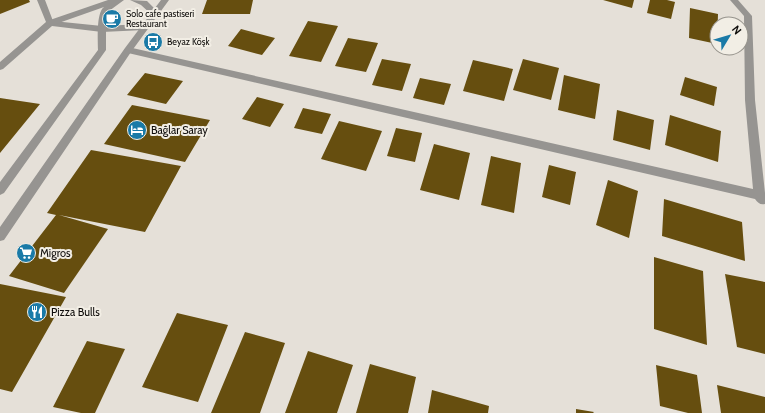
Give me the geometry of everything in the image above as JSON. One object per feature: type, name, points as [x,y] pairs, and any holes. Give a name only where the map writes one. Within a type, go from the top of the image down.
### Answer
[{"type":"street","points":[[41,0],[50,22]]},
{"type":"street","points":[[0,67],[50,22],[116,0]]},
{"type":"street","points":[[0,190],[102,50],[102,29],[105,10],[120,0]]},
{"type":"street","points":[[134,0],[144,3],[154,13]]},
{"type":"street","points":[[0,236],[144,27],[165,0]]},
{"type":"street","points":[[128,50],[763,199],[750,100],[748,16],[734,0]]},
{"type":"street","points":[[50,22],[102,29],[144,27]]},
{"type":"building","points":[[0,0],[29,0],[30,2],[0,14]]},
{"type":"building","points":[[207,0],[253,0],[250,14],[202,14]]},
{"type":"building","points":[[603,0],[634,0],[632,8]]},
{"type":"building","points":[[650,0],[667,0],[675,2],[671,19],[647,13]]},
{"type":"building","points":[[690,8],[718,14],[718,16],[709,16],[709,42],[689,38]]},
{"type":"building","points":[[308,21],[338,26],[321,62],[289,56]]},
{"type":"building","points":[[241,29],[275,38],[262,55],[228,46]]},
{"type":"building","points":[[348,38],[378,43],[366,72],[335,66]]},
{"type":"building","points":[[382,59],[411,64],[402,91],[372,85]]},
{"type":"building","points":[[523,59],[559,68],[551,100],[513,90]]},
{"type":"building","points":[[473,60],[513,69],[504,101],[463,91]]},
{"type":"building","points":[[145,73],[183,81],[166,104],[127,95]]},
{"type":"building","points":[[564,75],[600,84],[595,119],[558,110]]},
{"type":"building","points":[[685,77],[717,87],[714,106],[680,95]]},
{"type":"building","points":[[420,78],[451,84],[444,105],[413,98]]},
{"type":"building","points":[[257,97],[284,104],[270,127],[242,119]]},
{"type":"building","points":[[0,98],[40,104],[0,153]]},
{"type":"building","points":[[132,105],[210,120],[185,162],[104,144]]},
{"type":"building","points":[[303,108],[331,114],[322,134],[294,128]]},
{"type":"building","points":[[617,110],[654,120],[650,150],[613,140]]},
{"type":"building","points":[[670,115],[721,131],[718,162],[665,145]]},
{"type":"building","points":[[339,121],[382,131],[366,171],[321,159]]},
{"type":"building","points":[[396,128],[422,133],[415,162],[387,156]]},
{"type":"building","points":[[434,144],[470,153],[459,200],[420,190]]},
{"type":"building","points":[[91,150],[181,166],[145,232],[59,215],[108,229],[64,293],[9,276],[56,215],[47,213]]},
{"type":"building","points":[[491,156],[521,163],[514,213],[481,205]]},
{"type":"building","points":[[549,165],[576,172],[570,205],[542,197]]},
{"type":"building","points":[[608,180],[638,191],[629,238],[596,225]]},
{"type":"building","points":[[664,199],[742,222],[745,261],[662,236]]},
{"type":"building","points":[[654,257],[703,271],[707,345],[654,329]]},
{"type":"building","points":[[725,274],[765,282],[765,354],[737,347]]},
{"type":"building","points":[[0,284],[66,297],[12,392],[0,389]]},
{"type":"building","points":[[177,313],[228,325],[198,402],[142,387]]},
{"type":"building","points":[[245,332],[285,343],[260,413],[211,413]]},
{"type":"building","points":[[87,341],[125,349],[95,413],[81,413],[53,407]]},
{"type":"building","points":[[308,351],[353,365],[337,413],[285,413]]},
{"type":"building","points":[[370,364],[416,377],[408,413],[356,413]]},
{"type":"building","points":[[656,365],[697,375],[702,413],[688,413],[660,406]]},
{"type":"building","points":[[717,385],[765,397],[765,413],[721,413]]},
{"type":"building","points":[[432,390],[489,406],[488,413],[428,413]]},
{"type":"building","points":[[576,409],[594,412],[576,413]]},
{"type":"place","name":"Solo cafe pastiseri Restaurant","points":[[112,19]]},
{"type":"place","name":"Beyaz Köşk","points":[[153,42]]},
{"type":"place","name":"Bağlar Saray","points":[[137,130]]},
{"type":"place","name":"Migros","points":[[26,253]]},
{"type":"place","name":"Pizza Bulls","points":[[37,312]]}]
